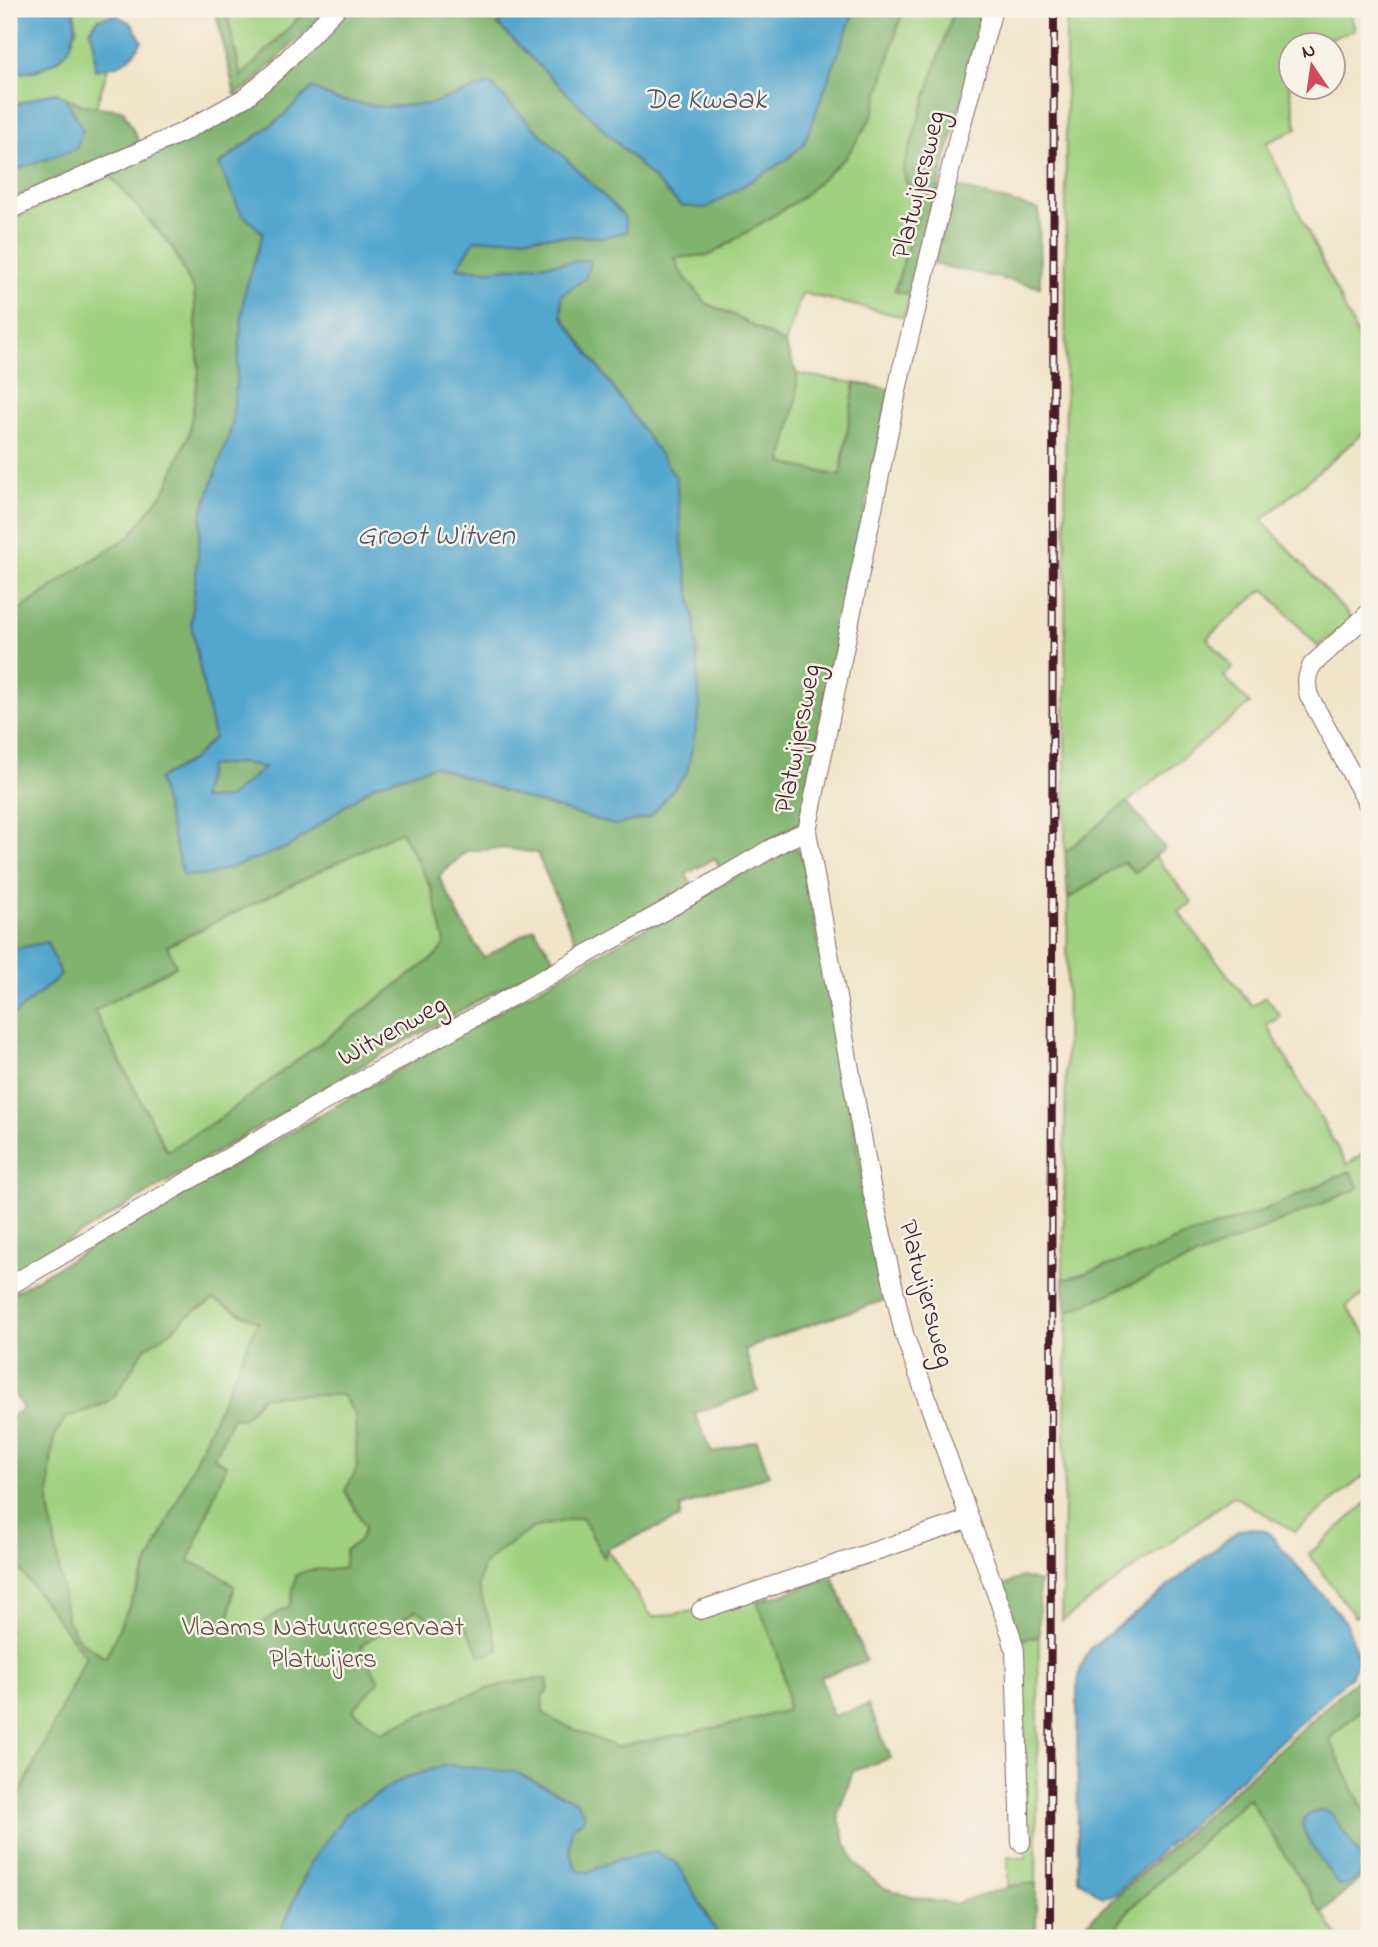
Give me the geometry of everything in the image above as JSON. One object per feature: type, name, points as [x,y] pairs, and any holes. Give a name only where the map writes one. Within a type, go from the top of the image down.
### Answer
[{"type":"street","points":[[9,210],[183,132],[247,96],[279,68],[336,9]]},
{"type":"street","name":"Platwijersweg","points":[[993,9],[958,138],[901,372],[807,831],[871,1186],[896,1304],[904,1334],[1015,1651],[1021,1843]]},
{"type":"street","points":[[1369,613],[1312,665],[1306,685],[1309,696],[1369,806]]},
{"type":"street","name":"Witvenweg","points":[[9,1286],[314,1107],[784,841],[807,831]]},
{"type":"street","points":[[701,1610],[970,1519]]},
{"type":"green space","points":[[74,9],[113,9],[113,18],[98,19],[90,30],[94,44],[95,69],[108,68],[96,107],[83,105],[54,92],[9,106],[9,75],[40,70],[77,30]]},
{"type":"green space","points":[[215,9],[226,9],[241,77],[307,9],[329,9],[250,86],[235,95]]},
{"type":"green space","points":[[226,9],[307,9],[241,77]]},
{"type":"green space","points":[[348,9],[470,9],[478,15],[484,9],[514,9],[499,25],[681,206],[706,208],[786,160],[804,144],[855,9],[903,9],[872,117],[847,156],[801,198],[710,255],[675,258],[679,270],[706,303],[785,344],[797,374],[797,397],[782,463],[840,476],[855,383],[890,389],[800,822],[721,870],[715,858],[686,874],[692,886],[578,947],[537,853],[504,848],[466,851],[439,877],[484,958],[534,928],[554,959],[373,1059],[9,1276],[9,1019],[61,975],[46,943],[9,950],[9,618],[73,572],[130,536],[166,489],[189,434],[199,371],[194,291],[172,247],[109,174],[258,106]],"holes":[[[490,84],[627,232],[603,237],[554,236],[475,240],[456,269],[489,270],[590,260],[586,278],[561,295],[562,316],[613,387],[683,552],[695,622],[615,825],[526,799],[434,766],[374,785],[287,848],[159,779],[191,761],[214,738],[191,624],[202,513],[232,426],[244,295],[263,233],[241,213],[219,164],[283,116],[312,88],[337,100],[384,107],[430,104]],[[401,831],[431,887],[445,942],[438,954],[222,1117],[167,1151],[94,1011],[176,965],[167,946]]]},
{"type":"green space","points":[[903,9],[954,9],[925,188],[895,290],[910,295],[904,317],[802,293],[785,344],[706,303],[679,270],[675,258],[710,255],[802,198],[872,117]]},
{"type":"green space","points":[[954,9],[986,9],[910,295],[895,291],[924,188],[911,188],[906,182],[903,169]]},
{"type":"green space","points":[[1066,9],[1349,9],[1355,30],[1346,33],[1276,32],[1276,102],[1292,102],[1297,129],[1266,143],[1369,360],[1369,428],[1262,520],[1352,619],[1318,647],[1264,589],[1207,638],[1233,668],[1224,676],[1250,704],[1065,852]]},
{"type":"green space","points":[[65,97],[83,105],[123,110],[139,142],[9,200],[9,172],[82,129]]},
{"type":"green space","points":[[109,174],[172,247],[194,291],[199,371],[189,434],[166,489],[130,536],[73,572],[9,618],[9,220]]},
{"type":"green space","points":[[954,186],[1039,210],[1040,287],[934,264]]},
{"type":"green space","points":[[797,374],[855,383],[840,477],[782,463],[797,398]]},
{"type":"green space","points":[[240,763],[266,767],[228,798],[201,799],[209,766]]},
{"type":"green space","points":[[1127,802],[1165,848],[1135,873],[1124,862],[1068,899],[1065,852]]},
{"type":"green space","points":[[401,831],[431,887],[445,942],[438,954],[222,1117],[167,1151],[94,1011],[176,966],[166,946]]},
{"type":"green space","name":"Vlaams Natuurreservaat Platwijers","points":[[793,847],[803,859],[885,1300],[785,1333],[745,1350],[758,1391],[694,1413],[712,1453],[757,1440],[769,1475],[681,1507],[680,1518],[607,1549],[604,1558],[582,1517],[533,1528],[483,1566],[478,1586],[499,1650],[481,1656],[463,1622],[439,1624],[416,1610],[360,1646],[379,1681],[353,1710],[381,1732],[484,1690],[526,1680],[547,1679],[549,1688],[542,1698],[543,1712],[555,1721],[616,1747],[737,1723],[787,1710],[782,1668],[757,1602],[833,1577],[866,1661],[821,1677],[832,1716],[868,1705],[891,1758],[853,1771],[838,1814],[845,1841],[856,1864],[881,1887],[912,1897],[954,1904],[1015,1885],[1036,1883],[1036,1938],[720,1938],[676,1863],[615,1860],[588,1872],[580,1872],[571,1856],[570,1840],[572,1827],[583,1820],[311,1862],[278,1938],[9,1938],[9,1817],[86,1657],[9,1558],[9,1418],[23,1409],[9,1384],[9,1295],[783,850]],"holes":[[[214,1300],[258,1322],[106,1657],[80,1641],[67,1620],[49,1504],[54,1438],[65,1418],[104,1404],[116,1394],[145,1348],[170,1332],[187,1316]],[[342,1395],[355,1415],[357,1468],[345,1491],[365,1527],[359,1541],[345,1550],[345,1568],[315,1569],[296,1575],[290,1605],[244,1634],[229,1622],[234,1586],[220,1575],[189,1561],[226,1465],[214,1458],[233,1417],[242,1419],[262,1397]]]},
{"type":"green space","points":[[1155,856],[1192,902],[1179,912],[1252,1006],[1266,997],[1281,1017],[1267,1025],[1347,1165],[1369,1149],[1369,1291],[1346,1307],[1369,1337],[1369,1472],[1295,1531],[1233,1496],[1062,1621],[1067,1312],[1358,1188],[1350,1172],[1260,1212],[1063,1280],[1068,899],[1124,862],[1135,873]]},
{"type":"green space","name":"Vlaams Natuurreservaat Platwijers","points":[[794,861],[895,1293],[549,1414],[607,1549],[652,1617],[701,1610],[767,1588],[818,1853],[956,1938],[9,1938],[9,1535],[49,1504],[49,1491],[39,1450],[75,1396]]},
{"type":"green space","points":[[1350,1171],[1359,1188],[1067,1312],[1063,1280],[1260,1212]]},
{"type":"green space","points":[[1369,1501],[1369,1605],[1355,1617],[1309,1554]]},
{"type":"green space","points":[[1022,1577],[1039,1582],[1039,1637],[1020,1639],[1000,1587]]},
{"type":"green space","points":[[1039,1637],[1036,1883],[1033,1884],[1008,1938],[1008,1857],[1026,1858],[1020,1639]]},
{"type":"green space","points":[[1369,1668],[1369,1702],[1329,1739],[1369,1821],[1369,1871],[1322,1913],[1248,1798],[1129,1910],[1108,1938],[1070,1938]]},
{"type":"green space","points":[[1369,1702],[1369,1821],[1329,1739]]},
{"type":"green space","points":[[1248,1798],[1339,1938],[1108,1938],[1129,1910]]},
{"type":"water","points":[[9,9],[74,9],[75,26],[68,50],[50,64],[9,75]]},
{"type":"water","name":"De Kwaak","points":[[514,9],[855,9],[804,144],[786,160],[706,208],[681,206],[498,25]]},
{"type":"water","points":[[117,15],[132,24],[142,41],[128,59],[111,67],[95,70],[94,44],[90,30],[98,19]]},
{"type":"water","name":"Groot Witven","points":[[490,84],[624,216],[627,232],[603,237],[554,236],[475,240],[457,268],[489,270],[590,260],[586,278],[561,295],[562,316],[676,477],[683,552],[695,622],[700,709],[687,773],[650,817],[615,825],[526,799],[434,766],[374,785],[287,848],[209,875],[183,876],[158,779],[191,761],[214,738],[191,624],[202,513],[232,426],[244,295],[263,233],[241,213],[219,165],[283,116],[312,88],[337,100],[384,107],[430,104]],"holes":[[[240,763],[265,767],[228,798],[201,799],[209,766]]]},
{"type":"water","points":[[54,92],[65,97],[83,130],[76,149],[9,172],[9,106]]},
{"type":"water","points":[[47,942],[61,975],[9,1019],[9,950]]},
{"type":"water","points":[[1252,1528],[1268,1532],[1346,1622],[1359,1659],[1350,1677],[1115,1894],[1103,1897],[1078,1879],[1077,1688],[1081,1666],[1090,1649],[1239,1530]]},
{"type":"water","points":[[447,1765],[515,1772],[576,1801],[584,1813],[583,1820],[572,1827],[570,1851],[580,1872],[588,1872],[615,1860],[656,1852],[677,1863],[720,1938],[278,1938],[311,1862],[346,1813],[404,1778]]},
{"type":"water","points":[[1322,1810],[1331,1813],[1361,1857],[1363,1868],[1360,1876],[1346,1885],[1338,1885],[1305,1834],[1303,1821],[1306,1816]]},
{"type":"railway","points":[[1050,1938],[1054,9]]}]
